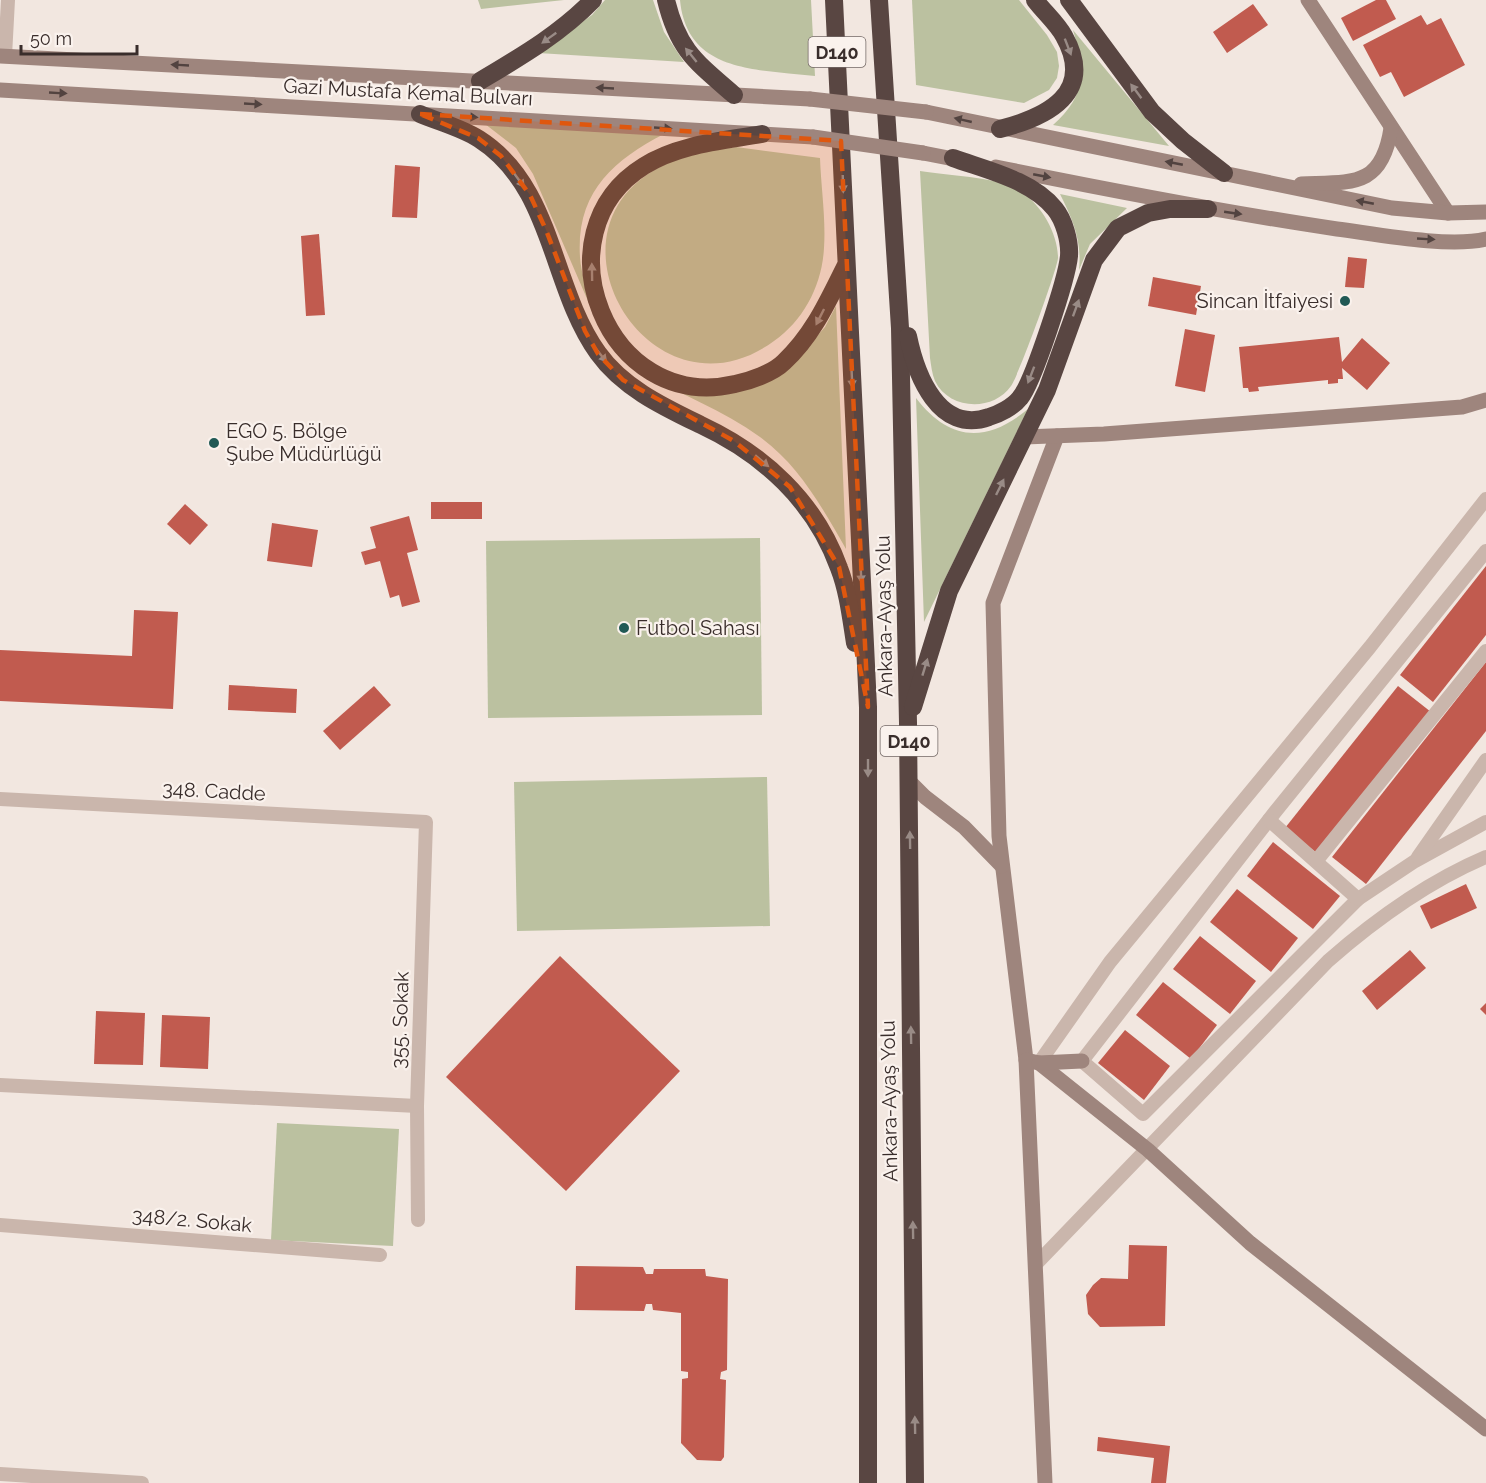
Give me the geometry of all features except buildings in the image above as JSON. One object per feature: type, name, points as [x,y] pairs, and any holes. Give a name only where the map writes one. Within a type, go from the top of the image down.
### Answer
[{"type":"highway","points":[[480,81],[542,44],[575,19],[593,0]]},
{"type":"highway","points":[[666,0],[673,30],[691,58],[734,95]]},
{"type":"highway","name":"Ankara-Ayaş Yolu","points":[[834,0],[868,707],[868,1483]]},
{"type":"highway","name":"Ankara-Ayaş Yolu","points":[[879,0],[900,328],[909,781],[915,1483]]},
{"type":"highway","points":[[881,40],[887,0]]},
{"type":"highway","points":[[1000,129],[1036,119],[1052,109],[1065,98],[1074,74],[1075,63],[1064,35],[1035,0]]},
{"type":"highway","points":[[1069,0],[1152,112],[1182,141],[1224,173]]},
{"type":"highway","points":[[420,114],[478,138],[501,156],[530,195],[585,331],[598,354],[623,380],[647,397],[734,441],[762,460],[790,487],[817,524],[839,567],[868,707]]},
{"type":"highway","points":[[762,134],[680,148],[644,166],[610,200],[598,223],[591,250],[591,281],[601,312],[614,339],[640,365],[676,384],[714,389],[748,381],[783,364],[814,328],[846,265]]},
{"type":"highway","points":[[896,270],[914,364],[934,402],[947,413],[962,420],[980,421],[999,414],[1020,398],[1030,381],[1064,280],[1069,254],[1066,231],[1055,209],[1036,193],[1000,175],[953,158]]},
{"type":"highway","points":[[908,723],[949,591],[1047,390],[1094,260],[1118,228],[1148,213],[1170,209],[1208,209]]},
{"type":"main road","points":[[1308,0],[1448,213]]},
{"type":"main road","name":"Gazi Mustafa Kemal Bulvarı","points":[[2,56],[810,99],[926,112],[1278,185]]},
{"type":"main road","name":"Gazi Mustafa Kemal Bulvarı","points":[[0,90],[813,137],[953,158],[1208,209],[1426,240],[1484,243]]},
{"type":"main road","points":[[1278,185],[1351,182],[1371,174],[1382,164],[1388,151],[1391,128]]},
{"type":"main road","points":[[1278,185],[1392,208],[1448,213],[1486,212]]},
{"type":"main road","points":[[1024,437],[1462,407],[1486,400]]},
{"type":"main road","points":[[1045,1483],[1033,1061],[999,836],[993,603],[1057,435]]},
{"type":"main road","points":[[909,781],[925,797],[964,827],[1002,866]]},
{"type":"main road","points":[[1033,1061],[1082,1061]]},
{"type":"main road","points":[[1033,1061],[1148,1150],[1250,1243],[1486,1429]]},
{"type":"street","points":[[2,56],[8,0]]},
{"type":"street","points":[[1033,1061],[1110,962],[1370,647],[1486,499]]},
{"type":"street","points":[[1486,551],[1269,820],[1082,1061],[1143,1114],[1358,899],[1415,861],[1486,822]]},
{"type":"street","points":[[1317,860],[1486,651]]},
{"type":"street","points":[[1415,861],[1486,760]]},
{"type":"street","name":"348. Cadde","points":[[0,799],[426,822]]},
{"type":"street","points":[[1269,820],[1317,860],[1358,899]]},
{"type":"street","name":"355. Sokak","points":[[418,1221],[417,1106],[426,822]]},
{"type":"street","points":[[1037,1263],[1328,961],[1360,933],[1399,904],[1486,857]]},
{"type":"street","points":[[0,1085],[417,1106]]},
{"type":"street","name":"348/2. Sokak","points":[[0,1225],[380,1255]]},
{"type":"street","points":[[0,1474],[142,1483]]},
{"type":"highlighted area","points":[[420,114],[841,141],[868,707],[839,567],[790,487],[734,441],[623,380],[598,354],[585,331],[530,195],[501,156],[478,138]]},
{"type":"green space","points":[[478,0],[564,0],[481,9]]},
{"type":"green space","points":[[605,0],[653,0],[664,32],[684,62],[538,53],[592,15]]},
{"type":"green space","points":[[680,0],[811,0],[815,76],[750,68],[729,63],[711,55],[696,42],[686,24]]},
{"type":"green space","points":[[912,0],[1019,0],[1047,35],[1057,52],[1059,66],[1057,78],[1049,90],[1024,103],[916,85]]},
{"type":"green space","points":[[1073,30],[1169,146],[1053,125],[1072,103],[1080,82],[1080,58]]},
{"type":"green space","points":[[485,124],[664,134],[645,144],[614,168],[591,197],[580,234],[580,257],[591,308],[533,174],[516,148]]},
{"type":"green space","points":[[736,147],[820,158],[824,214],[823,262],[810,300],[794,323],[774,341],[729,362],[687,361],[651,343],[624,313],[608,275],[607,236],[622,198],[658,168],[682,155]]},
{"type":"green space","points":[[920,171],[973,177],[1012,187],[1022,192],[1036,205],[1052,230],[1058,258],[1037,322],[1011,386],[994,400],[972,404],[950,398],[942,391],[933,375],[930,358]]},
{"type":"green space","points":[[1060,194],[1127,208],[1090,244],[1079,270],[1080,259],[1076,231]]},
{"type":"green space","points":[[836,306],[846,549],[809,488],[774,448],[732,419],[639,372],[692,386],[793,363],[825,327]]},
{"type":"green space","points":[[916,398],[942,423],[955,430],[969,433],[997,428],[1028,409],[924,622]]},
{"type":"green space","name":"Futbol Sahası","points":[[760,538],[762,715],[488,718],[486,541]]},
{"type":"green space","points":[[767,777],[770,926],[517,931],[514,782]]},
{"type":"green space","points":[[277,1123],[399,1129],[393,1246],[271,1240]]},
{"type":"place","name":"Sincan İtfaiyesi","points":[[1345,301]]},
{"type":"place","name":"EGO 5. Bölge Şube Müdürlüğü","points":[[214,443]]},
{"type":"place","name":"Futbol Sahası","points":[[624,628]]}]
